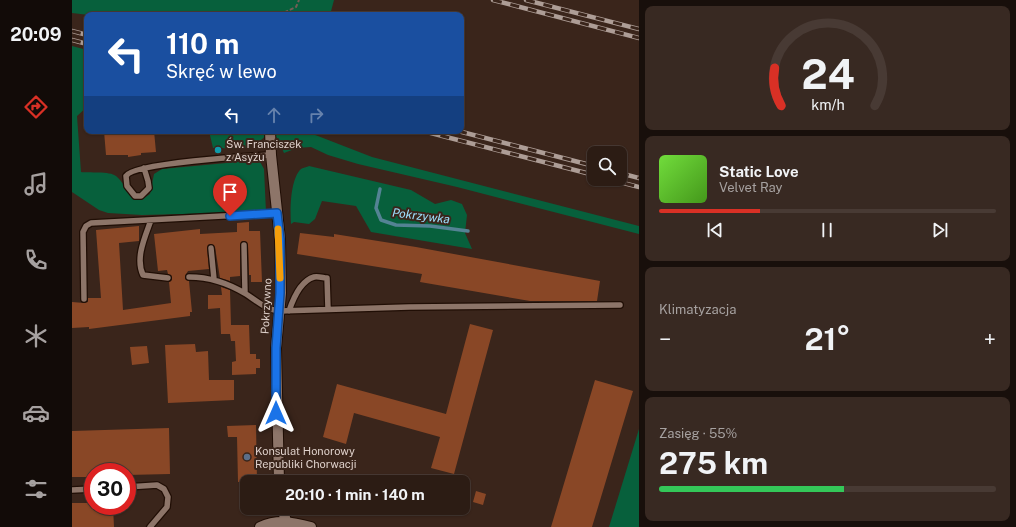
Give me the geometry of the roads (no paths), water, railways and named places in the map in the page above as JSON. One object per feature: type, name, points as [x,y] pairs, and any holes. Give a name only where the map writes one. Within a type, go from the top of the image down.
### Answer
[{"type":"street","name":"Pokrzywno","points":[[270,134],[280,239],[284,311],[276,355],[279,475]]},
{"type":"street","points":[[284,515],[286,521]]},
{"type":"street","points":[[260,527],[274,522],[286,521],[311,527]]},
{"type":"lane","points":[[144,168],[149,188],[145,194],[138,197],[129,191],[127,186],[126,176],[130,171],[144,168],[228,158],[271,155]]},
{"type":"lane","points":[[84,299],[83,232],[86,226],[91,223],[277,213]]},
{"type":"lane","points":[[151,220],[140,252],[141,270],[143,275],[168,278]]},
{"type":"lane","points":[[244,245],[245,293]]},
{"type":"lane","points":[[211,248],[214,279]]},
{"type":"lane","points":[[189,277],[214,279],[245,293],[264,307],[284,311],[409,307],[620,305]]},
{"type":"lane","points":[[284,311],[303,285],[314,277],[328,278],[328,309]]},
{"type":"lane","points":[[136,486],[157,485],[164,489],[168,498],[167,506],[150,527]]},
{"type":"lane","points":[[72,490],[84,489]]},
{"type":"waterway","name":"Pokrzywka","points":[[380,189],[376,208],[381,220],[396,225],[430,226],[468,231]]},
{"type":"railway","points":[[493,0],[639,38]]},
{"type":"railway","points":[[526,0],[639,29]]},
{"type":"railway","points":[[72,31],[84,34]]},
{"type":"railway","points":[[72,40],[84,43]]},
{"type":"railway","points":[[464,133],[587,164]]},
{"type":"railway","points":[[435,134],[587,173]]},
{"type":"railway","points":[[627,175],[639,178]]},
{"type":"railway","points":[[627,184],[639,187]]},
{"type":"place","name":"Św. Franciszek z Asyżu","points":[[218,150]]},
{"type":"place","name":"Konsulat Honorowy Republiki Chorwacji","points":[[247,457]]}]
